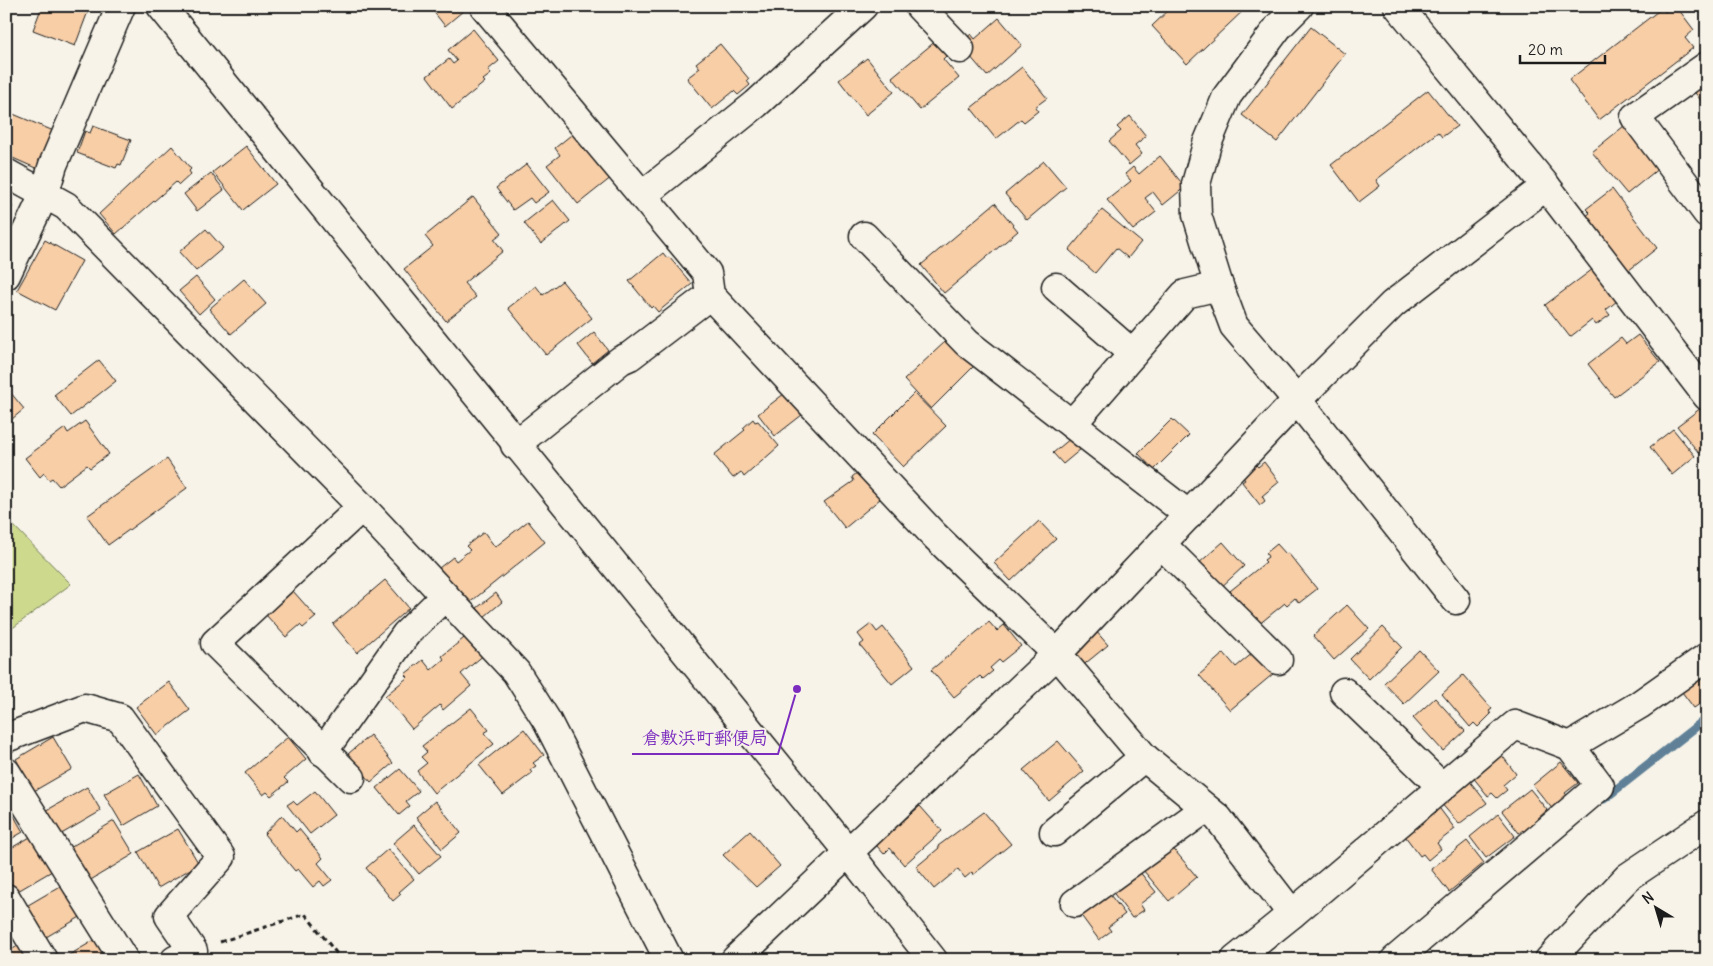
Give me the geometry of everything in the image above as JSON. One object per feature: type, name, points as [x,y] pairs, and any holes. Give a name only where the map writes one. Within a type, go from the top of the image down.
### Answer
[{"type":"street","points":[[6,276],[44,195],[53,165],[121,6]]},
{"type":"street","points":[[161,6],[515,445],[848,852],[933,960]]},
{"type":"street","points":[[643,195],[756,104],[863,6]]},
{"type":"street","points":[[919,6],[960,49]]},
{"type":"street","points":[[1300,6],[1279,26],[1227,96],[1207,144],[1196,184],[1197,215],[1219,286],[1234,326],[1297,400],[1456,600]]},
{"type":"street","points":[[1398,6],[1546,186],[1707,396]]},
{"type":"street","points":[[487,8],[707,273],[710,295],[934,535],[1057,654],[1144,757],[1218,818],[1292,914]]},
{"type":"street","points":[[1707,66],[1635,117],[1707,213]]},
{"type":"street","points":[[6,174],[66,206],[362,507],[516,672],[547,721],[669,960]]},
{"type":"street","points":[[735,960],[1057,654],[1297,400],[1393,304],[1546,186]]},
{"type":"street","points":[[864,236],[967,343],[1189,515]]},
{"type":"street","points":[[1072,424],[1185,294],[1219,286]]},
{"type":"street","points":[[1056,288],[1133,354]]},
{"type":"street","points":[[515,445],[621,360],[630,356],[710,295]]},
{"type":"street","points":[[351,778],[216,643],[362,507]]},
{"type":"street","points":[[1161,544],[1278,660]]},
{"type":"street","points":[[323,752],[406,634],[445,596]]},
{"type":"street","points":[[1570,746],[1639,705],[1707,657]]},
{"type":"street","points":[[1344,692],[1442,787]]},
{"type":"street","points":[[6,738],[85,708],[120,718],[221,857],[169,916],[184,955]]},
{"type":"street","points":[[1235,960],[1515,725],[1570,746],[1600,786],[1395,960]]},
{"type":"street","points":[[1054,832],[1144,757]]},
{"type":"street","points":[[6,772],[124,960]]},
{"type":"street","points":[[1075,903],[1206,809]]},
{"type":"street","points":[[1549,960],[1628,877],[1707,824]]},
{"type":"street","points":[[6,898],[43,960]]},
{"type":"path","points":[[184,955],[305,914],[342,960]]},
{"type":"green space","points":[[6,518],[71,584],[6,633]]},
{"type":"building","points":[[42,6],[90,6],[75,46],[33,30]]},
{"type":"building","points":[[429,6],[469,6],[445,26]]},
{"type":"building","points":[[1173,6],[1247,7],[1187,64],[1152,26]]},
{"type":"building","points":[[1672,6],[1676,6],[1694,30],[1685,38],[1693,48],[1599,120],[1569,80],[1662,8],[1665,12]]},
{"type":"building","points":[[999,18],[1022,45],[987,76],[963,48],[963,41],[971,34],[975,39]]},
{"type":"building","points":[[1311,27],[1345,54],[1277,142],[1242,115]]},
{"type":"building","points":[[473,29],[499,61],[488,70],[491,74],[483,80],[485,82],[452,109],[427,76],[449,59],[453,64],[457,61],[448,50]]},
{"type":"building","points":[[937,40],[948,54],[943,59],[959,78],[920,110],[892,77]]},
{"type":"building","points":[[720,44],[749,79],[747,81],[750,85],[738,95],[734,91],[712,109],[687,78],[700,68],[696,63]]},
{"type":"building","points":[[867,58],[894,92],[866,115],[839,80]]},
{"type":"building","points":[[1022,67],[1047,98],[1035,107],[1038,111],[1024,122],[1021,119],[996,139],[971,108]]},
{"type":"building","points":[[1707,78],[1707,108],[1692,89]]},
{"type":"building","points":[[1428,90],[1457,126],[1442,137],[1438,132],[1376,180],[1380,186],[1359,202],[1331,165]]},
{"type":"building","points":[[6,111],[56,132],[40,170],[6,155]]},
{"type":"building","points":[[1130,116],[1146,136],[1135,145],[1142,154],[1129,165],[1109,141],[1121,131],[1117,127]]},
{"type":"building","points":[[93,126],[131,140],[121,165],[118,164],[116,168],[77,153],[85,131],[90,133]]},
{"type":"building","points":[[1624,126],[1659,168],[1627,194],[1592,152]]},
{"type":"building","points":[[576,131],[612,177],[578,204],[547,165],[560,155],[555,148]]},
{"type":"building","points":[[172,146],[191,169],[189,171],[191,174],[179,185],[176,182],[116,234],[99,214]]},
{"type":"building","points":[[246,146],[276,184],[243,210],[213,172]]},
{"type":"building","points":[[1160,156],[1185,187],[1163,205],[1153,192],[1145,198],[1156,212],[1133,230],[1107,200],[1131,181],[1125,174],[1133,167],[1139,174]]},
{"type":"building","points":[[1044,161],[1066,187],[1027,220],[1005,194]]},
{"type":"building","points":[[527,164],[549,192],[534,203],[530,198],[513,210],[496,188]]},
{"type":"building","points":[[211,173],[224,190],[197,211],[184,194]]},
{"type":"building","points":[[1612,189],[1657,248],[1628,271],[1586,216],[1590,213],[1586,209]]},
{"type":"building","points":[[473,197],[502,233],[494,239],[503,251],[464,283],[476,297],[446,321],[404,269],[433,246],[425,236]]},
{"type":"building","points":[[6,199],[13,207],[6,213]]},
{"type":"building","points":[[553,200],[570,221],[541,244],[524,223]]},
{"type":"building","points":[[995,203],[1018,231],[944,293],[921,265]]},
{"type":"building","points":[[1102,210],[1141,242],[1128,258],[1116,248],[1095,273],[1069,250]]},
{"type":"building","points":[[206,229],[223,248],[196,271],[179,252]]},
{"type":"building","points":[[45,240],[82,261],[55,310],[17,290]]},
{"type":"building","points":[[663,253],[667,258],[669,257],[692,284],[658,312],[653,306],[651,308],[629,281]]},
{"type":"building","points":[[1593,269],[1617,301],[1606,310],[1610,315],[1596,325],[1592,320],[1570,337],[1545,305]]},
{"type":"building","points":[[196,277],[215,299],[199,314],[179,291]]},
{"type":"building","points":[[244,279],[266,304],[231,334],[209,309]]},
{"type":"building","points":[[562,281],[592,318],[546,355],[508,308],[536,286],[543,295]]},
{"type":"building","points":[[594,332],[608,350],[592,363],[578,345]]},
{"type":"building","points":[[1638,335],[1660,362],[1614,397],[1588,364],[1621,338],[1626,344]]},
{"type":"building","points":[[946,341],[974,366],[931,409],[904,380]]},
{"type":"building","points":[[99,360],[116,381],[71,416],[54,395]]},
{"type":"building","points":[[6,387],[24,409],[6,424]]},
{"type":"building","points":[[789,390],[807,411],[775,436],[758,414]]},
{"type":"building","points":[[914,393],[946,426],[903,467],[872,435]]},
{"type":"building","points":[[1701,408],[1707,416],[1707,447],[1699,453],[1677,426]]},
{"type":"building","points":[[753,419],[755,422],[758,421],[779,446],[744,477],[741,472],[733,478],[714,455],[745,430],[743,428]]},
{"type":"building","points":[[1172,419],[1189,435],[1154,470],[1138,453]]},
{"type":"building","points":[[85,421],[109,454],[90,468],[87,465],[59,486],[52,478],[49,480],[44,473],[40,477],[25,458],[65,428],[68,433]]},
{"type":"building","points":[[1673,429],[1695,456],[1672,475],[1650,447]]},
{"type":"building","points":[[1071,438],[1081,449],[1063,464],[1053,453]]},
{"type":"building","points":[[167,459],[187,488],[108,545],[87,516]]},
{"type":"building","points":[[1264,462],[1279,482],[1262,496],[1265,501],[1260,505],[1242,482],[1245,480],[1242,476],[1256,465],[1258,467]]},
{"type":"building","points":[[864,467],[886,494],[845,528],[824,502],[854,481],[852,477]]},
{"type":"building","points":[[528,521],[545,542],[468,604],[439,568],[453,557],[456,561],[470,550],[466,546],[484,532],[495,547]]},
{"type":"building","points":[[1039,521],[1056,539],[1011,581],[994,563]]},
{"type":"building","points":[[1223,542],[1244,566],[1219,589],[1198,564]]},
{"type":"building","points":[[1277,544],[1286,554],[1288,553],[1317,589],[1299,603],[1295,598],[1287,605],[1285,603],[1258,625],[1230,591],[1266,562],[1264,560],[1268,557],[1266,553]]},
{"type":"building","points":[[385,580],[409,608],[357,653],[333,624]]},
{"type":"building","points":[[293,591],[316,617],[303,628],[300,625],[286,637],[266,615]]},
{"type":"building","points":[[496,593],[502,602],[484,617],[477,608]]},
{"type":"building","points":[[1347,605],[1369,629],[1334,660],[1313,636]]},
{"type":"building","points":[[989,622],[997,631],[1004,625],[1021,646],[1001,662],[999,660],[990,668],[993,671],[983,679],[980,676],[954,697],[931,670]]},
{"type":"building","points":[[871,624],[877,632],[883,627],[914,666],[892,684],[860,645],[864,642],[858,634]]},
{"type":"building","points":[[1383,627],[1402,647],[1369,679],[1350,659]]},
{"type":"building","points":[[1095,630],[1108,645],[1081,667],[1068,651]]},
{"type":"building","points":[[469,634],[485,654],[461,674],[471,686],[443,710],[440,705],[412,729],[385,696],[408,677],[405,674],[423,660],[431,670],[444,659],[442,656]]},
{"type":"building","points":[[1419,650],[1439,671],[1404,704],[1384,683]]},
{"type":"building","points":[[1254,652],[1273,674],[1230,710],[1199,675],[1224,653],[1236,667]]},
{"type":"building","points":[[1707,667],[1707,699],[1694,708],[1679,688]]},
{"type":"building","points":[[1463,675],[1492,709],[1489,711],[1491,714],[1478,727],[1474,723],[1470,727],[1442,694]]},
{"type":"building","points":[[169,682],[190,710],[157,735],[136,707]]},
{"type":"building","points":[[1435,698],[1465,731],[1443,751],[1413,718]]},
{"type":"building","points":[[471,708],[489,730],[484,733],[494,744],[434,793],[417,771],[427,763],[421,757],[427,752],[422,746]]},
{"type":"building","points":[[524,729],[544,755],[533,763],[536,766],[530,770],[532,773],[503,795],[479,765]]},
{"type":"building","points":[[370,735],[393,763],[371,782],[348,754]]},
{"type":"building","points":[[53,737],[72,769],[34,791],[16,759]]},
{"type":"building","points":[[288,737],[306,759],[284,778],[288,782],[271,796],[267,792],[263,795],[245,773]]},
{"type":"building","points":[[1058,741],[1084,771],[1049,801],[1023,770]]},
{"type":"building","points":[[1501,754],[1516,774],[1503,785],[1507,790],[1497,798],[1492,793],[1488,796],[1472,776]]},
{"type":"building","points":[[1561,762],[1578,783],[1565,793],[1570,799],[1554,811],[1533,785]]},
{"type":"building","points":[[400,769],[419,791],[406,801],[410,806],[399,815],[377,788]]},
{"type":"building","points":[[139,774],[157,806],[123,826],[104,794]]},
{"type":"building","points":[[1468,779],[1487,803],[1459,824],[1440,802]]},
{"type":"building","points":[[87,787],[101,811],[58,836],[44,812]]},
{"type":"building","points":[[1530,789],[1547,810],[1534,822],[1538,827],[1527,835],[1523,830],[1519,833],[1502,811]]},
{"type":"building","points":[[315,791],[334,815],[310,834],[287,805],[293,801],[297,805]]},
{"type":"building","points":[[435,801],[461,833],[442,849],[416,817]]},
{"type":"building","points":[[1437,805],[1455,829],[1437,843],[1441,849],[1428,860],[1423,854],[1420,856],[1402,832]]},
{"type":"building","points":[[920,806],[942,831],[904,865],[890,848],[884,854],[876,845]]},
{"type":"building","points":[[9,807],[23,832],[6,842],[6,808]]},
{"type":"building","points":[[984,812],[1011,844],[973,875],[972,872],[965,878],[958,869],[934,889],[916,867],[939,848],[938,846]]},
{"type":"building","points":[[1498,814],[1515,836],[1486,858],[1470,837]]},
{"type":"building","points":[[282,815],[296,832],[299,829],[323,858],[318,863],[332,880],[324,886],[320,881],[313,887],[298,869],[295,871],[264,834]]},
{"type":"building","points":[[114,821],[134,854],[89,881],[69,848]]},
{"type":"building","points":[[414,825],[441,856],[419,874],[393,843]]},
{"type":"building","points":[[178,829],[199,864],[158,888],[138,852]]},
{"type":"building","points":[[750,831],[780,866],[756,887],[723,855]]},
{"type":"building","points":[[32,836],[52,871],[11,895],[6,887],[6,851]]},
{"type":"building","points":[[1467,841],[1484,863],[1449,892],[1431,869]]},
{"type":"building","points":[[1171,846],[1197,877],[1169,901],[1143,870]]},
{"type":"building","points":[[388,849],[414,879],[399,892],[401,894],[393,901],[366,868]]},
{"type":"building","points":[[1139,871],[1156,892],[1140,904],[1144,910],[1132,918],[1112,891]]},
{"type":"building","points":[[64,884],[82,916],[41,940],[23,908]]},
{"type":"building","points":[[1107,891],[1125,914],[1108,927],[1111,931],[1099,940],[1077,910]]},
{"type":"building","points":[[98,938],[111,960],[61,960]]},
{"type":"building","points":[[21,944],[29,960],[6,960],[6,953]]},
{"type":"waterway","points":[[1604,799],[1707,718]]},
{"type":"place","name":"倉敷浜町郵便局","points":[[797,689]]}]
